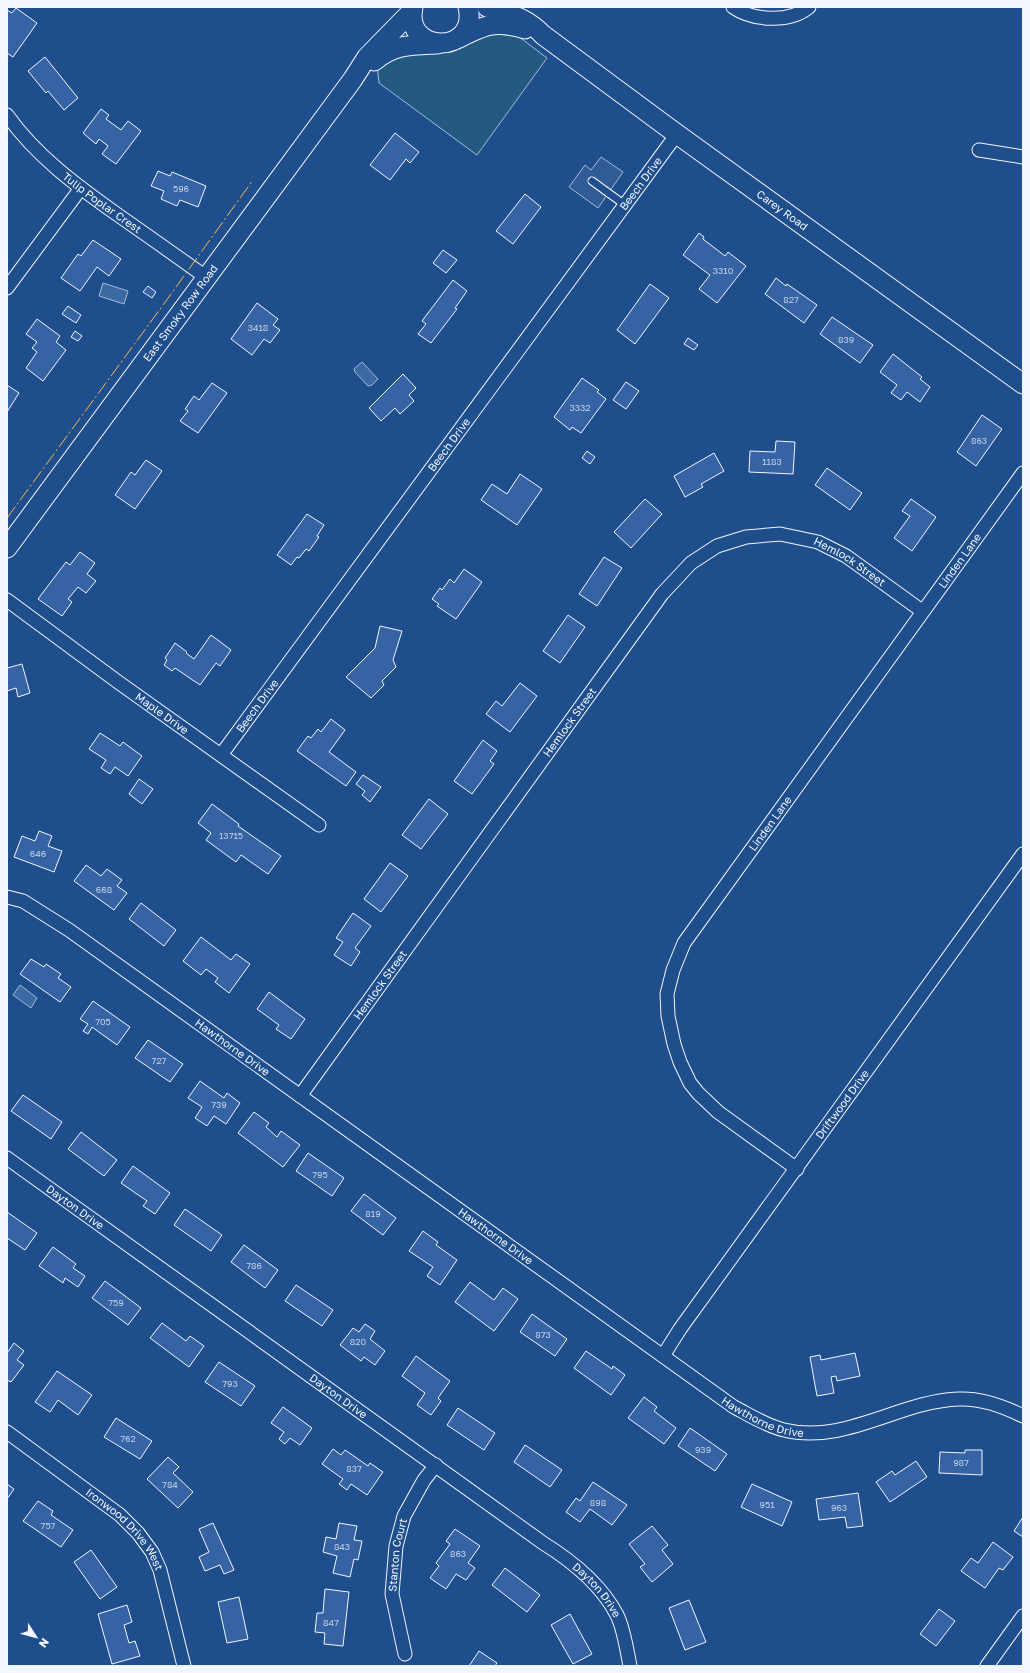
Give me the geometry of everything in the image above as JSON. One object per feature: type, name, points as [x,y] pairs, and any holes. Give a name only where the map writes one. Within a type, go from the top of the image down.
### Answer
[{"type":"street","points":[[413,9],[414,26],[418,33],[424,38],[446,42],[466,29],[469,21],[468,7]]},
{"type":"street","name":"Carey Road","points":[[487,7],[524,19],[534,26],[543,35],[677,134],[1023,384]]},
{"type":"street","points":[[733,7],[754,16],[771,19],[787,17],[809,7]]},
{"type":"street","name":"East Smoky Row Road","points":[[7,548],[353,79],[367,57],[413,9]]},
{"type":"street","name":"Carey Road","points":[[446,42],[482,27],[498,24],[511,25],[543,35]]},
{"type":"street","name":"East Smoky Row Road","points":[[353,79],[381,56],[395,48],[446,42]]},
{"type":"street","name":"Tulip Poplar Crest","points":[[7,115],[40,154],[81,188],[207,278]]},
{"type":"street","name":"Beech Drive","points":[[221,756],[677,134]]},
{"type":"street","points":[[979,150],[1023,157]]},
{"type":"street","points":[[7,288],[81,188]]},
{"type":"street","name":"Linden Lane","points":[[797,1169],[718,1112],[690,1083],[680,1062],[674,1044],[668,1016],[667,994],[673,970],[684,943],[1023,473]]},
{"type":"street","name":"Hemlock Street","points":[[300,1096],[662,594],[691,563],[717,546],[746,537],[780,534],[818,542],[846,556],[922,611]]},
{"type":"street","name":"Maple Drive","points":[[7,600],[118,682],[319,825]]},
{"type":"street","name":"Driftwood Drive","points":[[663,1356],[680,1329],[1023,854]]},
{"type":"street","name":"Hawthorne Drive","points":[[7,897],[23,901],[69,930],[734,1407],[765,1423],[784,1430],[821,1432],[838,1430],[856,1427],[913,1408],[941,1401],[960,1399],[988,1402],[1023,1416]]},
{"type":"street","name":"Dayton Drive","points":[[7,1158],[560,1554],[587,1575],[605,1596],[618,1616],[630,1666]]},
{"type":"street","name":"Ironwood Drive West","points":[[7,1432],[120,1516],[138,1533],[152,1552],[160,1570],[184,1666]]},
{"type":"street","name":"Stanton Court","points":[[405,1654],[392,1594],[396,1546],[404,1516],[424,1480],[436,1465]]},
{"type":"street","points":[[987,1666],[1023,1616]]},
{"type":"lane","points":[[592,180],[625,205]]},
{"type":"shaded area","points":[[496,34],[518,36],[547,58],[477,155],[379,83],[377,65],[415,52],[451,52],[477,37]]},
{"type":"shaded area","points":[[601,157],[623,172],[598,208],[569,187],[585,165],[591,170]]},
{"type":"shaded area","points":[[103,283],[128,291],[124,304],[99,296]]},
{"type":"shaded area","points":[[362,362],[378,379],[372,385],[368,386],[355,372],[354,369]]},
{"type":"shaded area","points":[[20,985],[37,998],[31,1008],[13,995]]},
{"type":"building","points":[[16,8],[37,23],[13,57],[7,53],[7,10],[12,13]]},
{"type":"building","points":[[45,57],[78,98],[64,110],[48,91],[46,93],[28,71]]},
{"type":"building","points":[[101,109],[109,115],[106,119],[121,130],[128,121],[141,131],[116,164],[102,154],[108,146],[99,139],[96,144],[83,133]]},
{"type":"building","points":[[395,133],[419,152],[410,163],[406,159],[390,180],[370,165]]},
{"type":"building","points":[[158,171],[170,176],[172,172],[206,186],[198,207],[180,200],[177,206],[161,199],[164,191],[151,186]]},
{"type":"building","points":[[525,194],[541,207],[513,244],[496,231]]},
{"type":"building","points":[[699,233],[704,237],[703,239],[725,256],[728,252],[746,266],[717,303],[699,289],[710,275],[683,255]]},
{"type":"building","points":[[93,240],[121,259],[109,276],[97,267],[80,291],[61,278],[78,254],[81,256]]},
{"type":"building","points":[[443,250],[457,260],[446,273],[433,263]]},
{"type":"building","points":[[776,278],[817,305],[804,323],[765,294]]},
{"type":"building","points":[[453,280],[467,291],[455,308],[457,309],[431,343],[418,334],[426,324],[422,321]]},
{"type":"building","points":[[650,284],[669,298],[635,344],[617,330]]},
{"type":"building","points":[[148,286],[156,292],[152,298],[143,292]]},
{"type":"building","points":[[257,303],[278,319],[273,325],[280,330],[270,343],[264,339],[252,355],[231,339]]},
{"type":"building","points":[[68,306],[81,315],[76,323],[62,314]]},
{"type":"building","points":[[832,317],[873,345],[860,363],[820,334]]},
{"type":"building","points":[[37,319],[60,336],[56,342],[66,350],[43,381],[26,368],[37,352],[32,348],[37,342],[26,334]]},
{"type":"building","points":[[75,331],[82,336],[78,341],[71,337]]},
{"type":"building","points":[[688,338],[698,345],[694,350],[684,344]]},
{"type":"building","points":[[893,354],[922,377],[920,379],[930,387],[920,402],[907,392],[901,400],[891,393],[897,385],[880,372]]},
{"type":"building","points":[[403,374],[416,388],[409,395],[414,401],[400,414],[395,408],[381,421],[369,408]]},
{"type":"building","points":[[582,378],[599,390],[597,392],[606,399],[581,433],[572,427],[570,430],[554,417]]},
{"type":"building","points":[[626,382],[639,391],[626,409],[613,400]]},
{"type":"building","points":[[212,383],[227,393],[198,433],[180,421],[188,411],[185,409],[194,396],[199,400]]},
{"type":"building","points":[[7,385],[19,393],[7,412]]},
{"type":"building","points":[[982,415],[1002,429],[976,466],[957,452]]},
{"type":"building","points":[[776,441],[795,442],[793,474],[749,472],[750,451],[775,452]]},
{"type":"building","points":[[587,451],[595,457],[590,464],[582,458]]},
{"type":"building","points":[[714,453],[724,471],[701,484],[703,487],[685,497],[674,476]]},
{"type":"building","points":[[146,460],[162,471],[135,509],[115,495],[131,472],[135,475]]},
{"type":"building","points":[[827,468],[862,493],[850,510],[815,485]]},
{"type":"building","points":[[520,474],[542,489],[517,525],[481,500],[492,484],[507,494]]},
{"type":"building","points":[[645,499],[662,514],[631,548],[614,532]]},
{"type":"building","points":[[911,499],[936,517],[912,551],[894,538],[910,516],[902,511]]},
{"type":"building","points":[[307,514],[324,525],[317,536],[319,537],[309,551],[306,549],[291,565],[277,555]]},
{"type":"building","points":[[80,552],[95,563],[87,574],[96,581],[86,593],[78,587],[68,599],[72,602],[62,616],[38,599],[66,562],[70,565]]},
{"type":"building","points":[[604,557],[622,568],[597,606],[579,594]]},
{"type":"building","points":[[464,569],[482,582],[456,619],[437,606],[439,604],[432,599],[440,588],[442,590],[450,579],[454,583]]},
{"type":"building","points":[[568,615],[585,627],[560,663],[543,651]]},
{"type":"building","points":[[380,626],[402,631],[393,660],[396,667],[382,681],[384,685],[371,698],[346,677],[375,648]]},
{"type":"building","points":[[211,635],[231,650],[220,666],[216,663],[200,685],[175,668],[172,671],[164,665],[167,660],[165,658],[175,643],[194,659]]},
{"type":"building","points":[[22,664],[30,693],[18,697],[16,688],[7,691],[7,668]]},
{"type":"building","points":[[520,683],[537,696],[510,732],[486,714],[496,701],[502,706]]},
{"type":"building","points":[[331,719],[345,730],[329,752],[356,772],[346,786],[297,751],[308,736],[311,738],[318,729],[321,732]]},
{"type":"building","points":[[100,733],[120,746],[123,742],[142,756],[128,776],[115,767],[110,774],[101,768],[106,760],[89,749]]},
{"type":"building","points":[[483,740],[497,751],[490,761],[494,764],[472,794],[454,781]]},
{"type":"building","points":[[363,775],[381,787],[370,802],[362,795],[365,791],[356,784]]},
{"type":"building","points":[[139,779],[153,789],[142,804],[129,794]]},
{"type":"building","points":[[429,799],[448,814],[421,849],[402,835]]},
{"type":"building","points":[[212,804],[239,824],[238,826],[281,856],[268,874],[241,855],[236,862],[206,840],[211,833],[198,823]]},
{"type":"building","points":[[39,831],[52,836],[48,846],[62,851],[54,872],[14,857],[22,836],[35,841]]},
{"type":"building","points":[[390,863],[408,876],[381,912],[364,899]]},
{"type":"building","points":[[86,865],[101,876],[107,869],[122,880],[117,886],[127,893],[114,910],[74,881]]},
{"type":"building","points":[[141,903],[176,930],[164,946],[129,919]]},
{"type":"building","points":[[353,913],[371,926],[355,948],[360,952],[351,966],[334,955],[343,942],[336,938]]},
{"type":"building","points":[[201,937],[231,960],[236,954],[250,964],[229,993],[215,982],[218,978],[206,969],[201,975],[183,961]]},
{"type":"building","points":[[31,959],[44,967],[46,964],[61,974],[58,978],[71,987],[60,1002],[20,974]]},
{"type":"building","points":[[269,992],[305,1019],[291,1039],[276,1029],[279,1025],[257,1009]]},
{"type":"building","points":[[93,1001],[130,1027],[117,1045],[92,1027],[88,1034],[83,1031],[88,1024],[80,1019]]},
{"type":"building","points":[[148,1040],[183,1064],[170,1082],[135,1058]]},
{"type":"building","points":[[200,1081],[224,1098],[227,1093],[240,1103],[226,1124],[214,1116],[207,1126],[195,1118],[202,1107],[188,1098]]},
{"type":"building","points":[[23,1095],[62,1122],[51,1139],[11,1111]]},
{"type":"building","points":[[254,1112],[269,1123],[266,1127],[277,1137],[281,1131],[300,1145],[283,1167],[238,1133]]},
{"type":"building","points":[[81,1132],[117,1160],[104,1176],[68,1149]]},
{"type":"building","points":[[308,1153],[344,1178],[332,1196],[296,1171]]},
{"type":"building","points":[[133,1166],[170,1193],[155,1214],[143,1206],[147,1201],[121,1183]]},
{"type":"building","points":[[364,1194],[396,1218],[383,1235],[351,1211]]},
{"type":"building","points":[[185,1209],[222,1235],[211,1251],[174,1225]]},
{"type":"building","points":[[7,1212],[37,1233],[25,1250],[7,1238]]},
{"type":"building","points":[[423,1231],[438,1242],[436,1245],[457,1260],[440,1285],[427,1276],[433,1267],[409,1251]]},
{"type":"building","points":[[244,1245],[278,1270],[265,1288],[231,1262]]},
{"type":"building","points":[[53,1247],[76,1264],[73,1268],[85,1276],[78,1287],[65,1278],[63,1283],[39,1266]]},
{"type":"building","points":[[105,1281],[141,1308],[128,1325],[92,1298]]},
{"type":"building","points":[[470,1282],[494,1300],[503,1288],[518,1299],[494,1331],[455,1302]]},
{"type":"building","points":[[296,1285],[333,1310],[322,1326],[285,1301]]},
{"type":"building","points":[[532,1314],[567,1339],[555,1356],[520,1332]]},
{"type":"building","points":[[162,1323],[186,1341],[190,1336],[204,1346],[189,1367],[150,1338]]},
{"type":"building","points":[[365,1324],[375,1331],[370,1339],[385,1351],[375,1365],[364,1357],[361,1361],[340,1345],[353,1328],[359,1332]]},
{"type":"building","points":[[14,1343],[24,1351],[17,1360],[24,1365],[11,1382],[7,1380],[7,1353]]},
{"type":"building","points":[[586,1351],[612,1369],[613,1366],[625,1375],[611,1395],[574,1368]]},
{"type":"building","points":[[855,1353],[860,1376],[837,1381],[836,1376],[831,1377],[834,1393],[817,1396],[810,1357],[820,1355],[821,1360]]},
{"type":"building","points":[[416,1356],[450,1381],[438,1398],[441,1401],[431,1415],[417,1405],[425,1393],[402,1376]]},
{"type":"building","points":[[219,1362],[255,1386],[241,1406],[205,1382]]},
{"type":"building","points":[[57,1371],[92,1395],[78,1415],[58,1400],[50,1412],[35,1402]]},
{"type":"building","points":[[644,1397],[657,1407],[654,1411],[676,1428],[664,1444],[628,1418]]},
{"type":"building","points":[[283,1407],[312,1428],[300,1445],[290,1438],[285,1444],[279,1439],[284,1432],[271,1423]]},
{"type":"building","points":[[458,1408],[495,1433],[484,1450],[447,1425]]},
{"type":"building","points":[[116,1418],[152,1441],[140,1459],[104,1437]]},
{"type":"building","points":[[690,1428],[727,1454],[715,1471],[678,1446]]},
{"type":"building","points":[[525,1445],[562,1470],[550,1487],[514,1462]]},
{"type":"building","points":[[333,1449],[341,1455],[345,1450],[368,1466],[370,1463],[383,1472],[367,1495],[351,1484],[347,1490],[339,1484],[343,1479],[322,1464]]},
{"type":"building","points":[[965,1450],[982,1450],[982,1475],[939,1473],[940,1452],[965,1453]]},
{"type":"building","points":[[168,1457],[179,1467],[173,1473],[193,1492],[178,1508],[147,1479]]},
{"type":"building","points":[[916,1461],[927,1477],[890,1502],[876,1482],[892,1471],[895,1475]]},
{"type":"building","points":[[593,1482],[627,1505],[612,1525],[590,1509],[580,1522],[566,1512],[576,1498],[580,1501]]},
{"type":"building","points":[[7,1484],[14,1489],[7,1499]]},
{"type":"building","points":[[752,1484],[792,1502],[782,1526],[741,1507]]},
{"type":"building","points":[[858,1493],[863,1526],[847,1528],[845,1517],[819,1520],[816,1499]]},
{"type":"building","points":[[38,1501],[53,1511],[51,1515],[73,1530],[61,1547],[23,1521]]},
{"type":"building","points":[[1023,1517],[1023,1537],[1014,1531]]},
{"type":"building","points":[[213,1523],[234,1570],[224,1574],[220,1565],[205,1571],[199,1557],[209,1552],[199,1529]]},
{"type":"building","points":[[339,1523],[357,1526],[354,1540],[362,1541],[358,1560],[354,1559],[350,1577],[333,1573],[337,1556],[323,1552],[326,1537],[336,1539]]},
{"type":"building","points":[[652,1526],[668,1545],[662,1550],[673,1564],[652,1582],[640,1567],[645,1564],[629,1544]]},
{"type":"building","points":[[455,1529],[480,1546],[468,1563],[475,1568],[466,1580],[456,1574],[446,1589],[430,1578],[439,1566],[436,1563],[450,1544],[446,1541]]},
{"type":"building","points":[[993,1542],[1013,1557],[1003,1570],[999,1568],[985,1588],[961,1571],[971,1558],[978,1563]]},
{"type":"building","points":[[91,1550],[117,1587],[100,1599],[74,1562]]},
{"type":"building","points":[[505,1568],[540,1595],[527,1612],[492,1585]]},
{"type":"building","points":[[325,1589],[349,1592],[343,1646],[324,1644],[325,1633],[315,1632],[317,1613],[323,1613]]},
{"type":"building","points":[[239,1597],[248,1639],[227,1643],[218,1602]]},
{"type":"building","points":[[689,1600],[706,1642],[685,1650],[669,1608]]},
{"type":"building","points":[[127,1605],[132,1622],[124,1625],[129,1643],[135,1641],[140,1656],[112,1664],[98,1614]]},
{"type":"building","points":[[939,1609],[955,1621],[936,1646],[920,1634]]},
{"type":"building","points":[[570,1614],[592,1654],[573,1664],[551,1625]]},
{"type":"building","points":[[479,1651],[497,1663],[495,1666],[469,1666]]},
{"type":"power","points":[[7,518],[253,180]]}]
